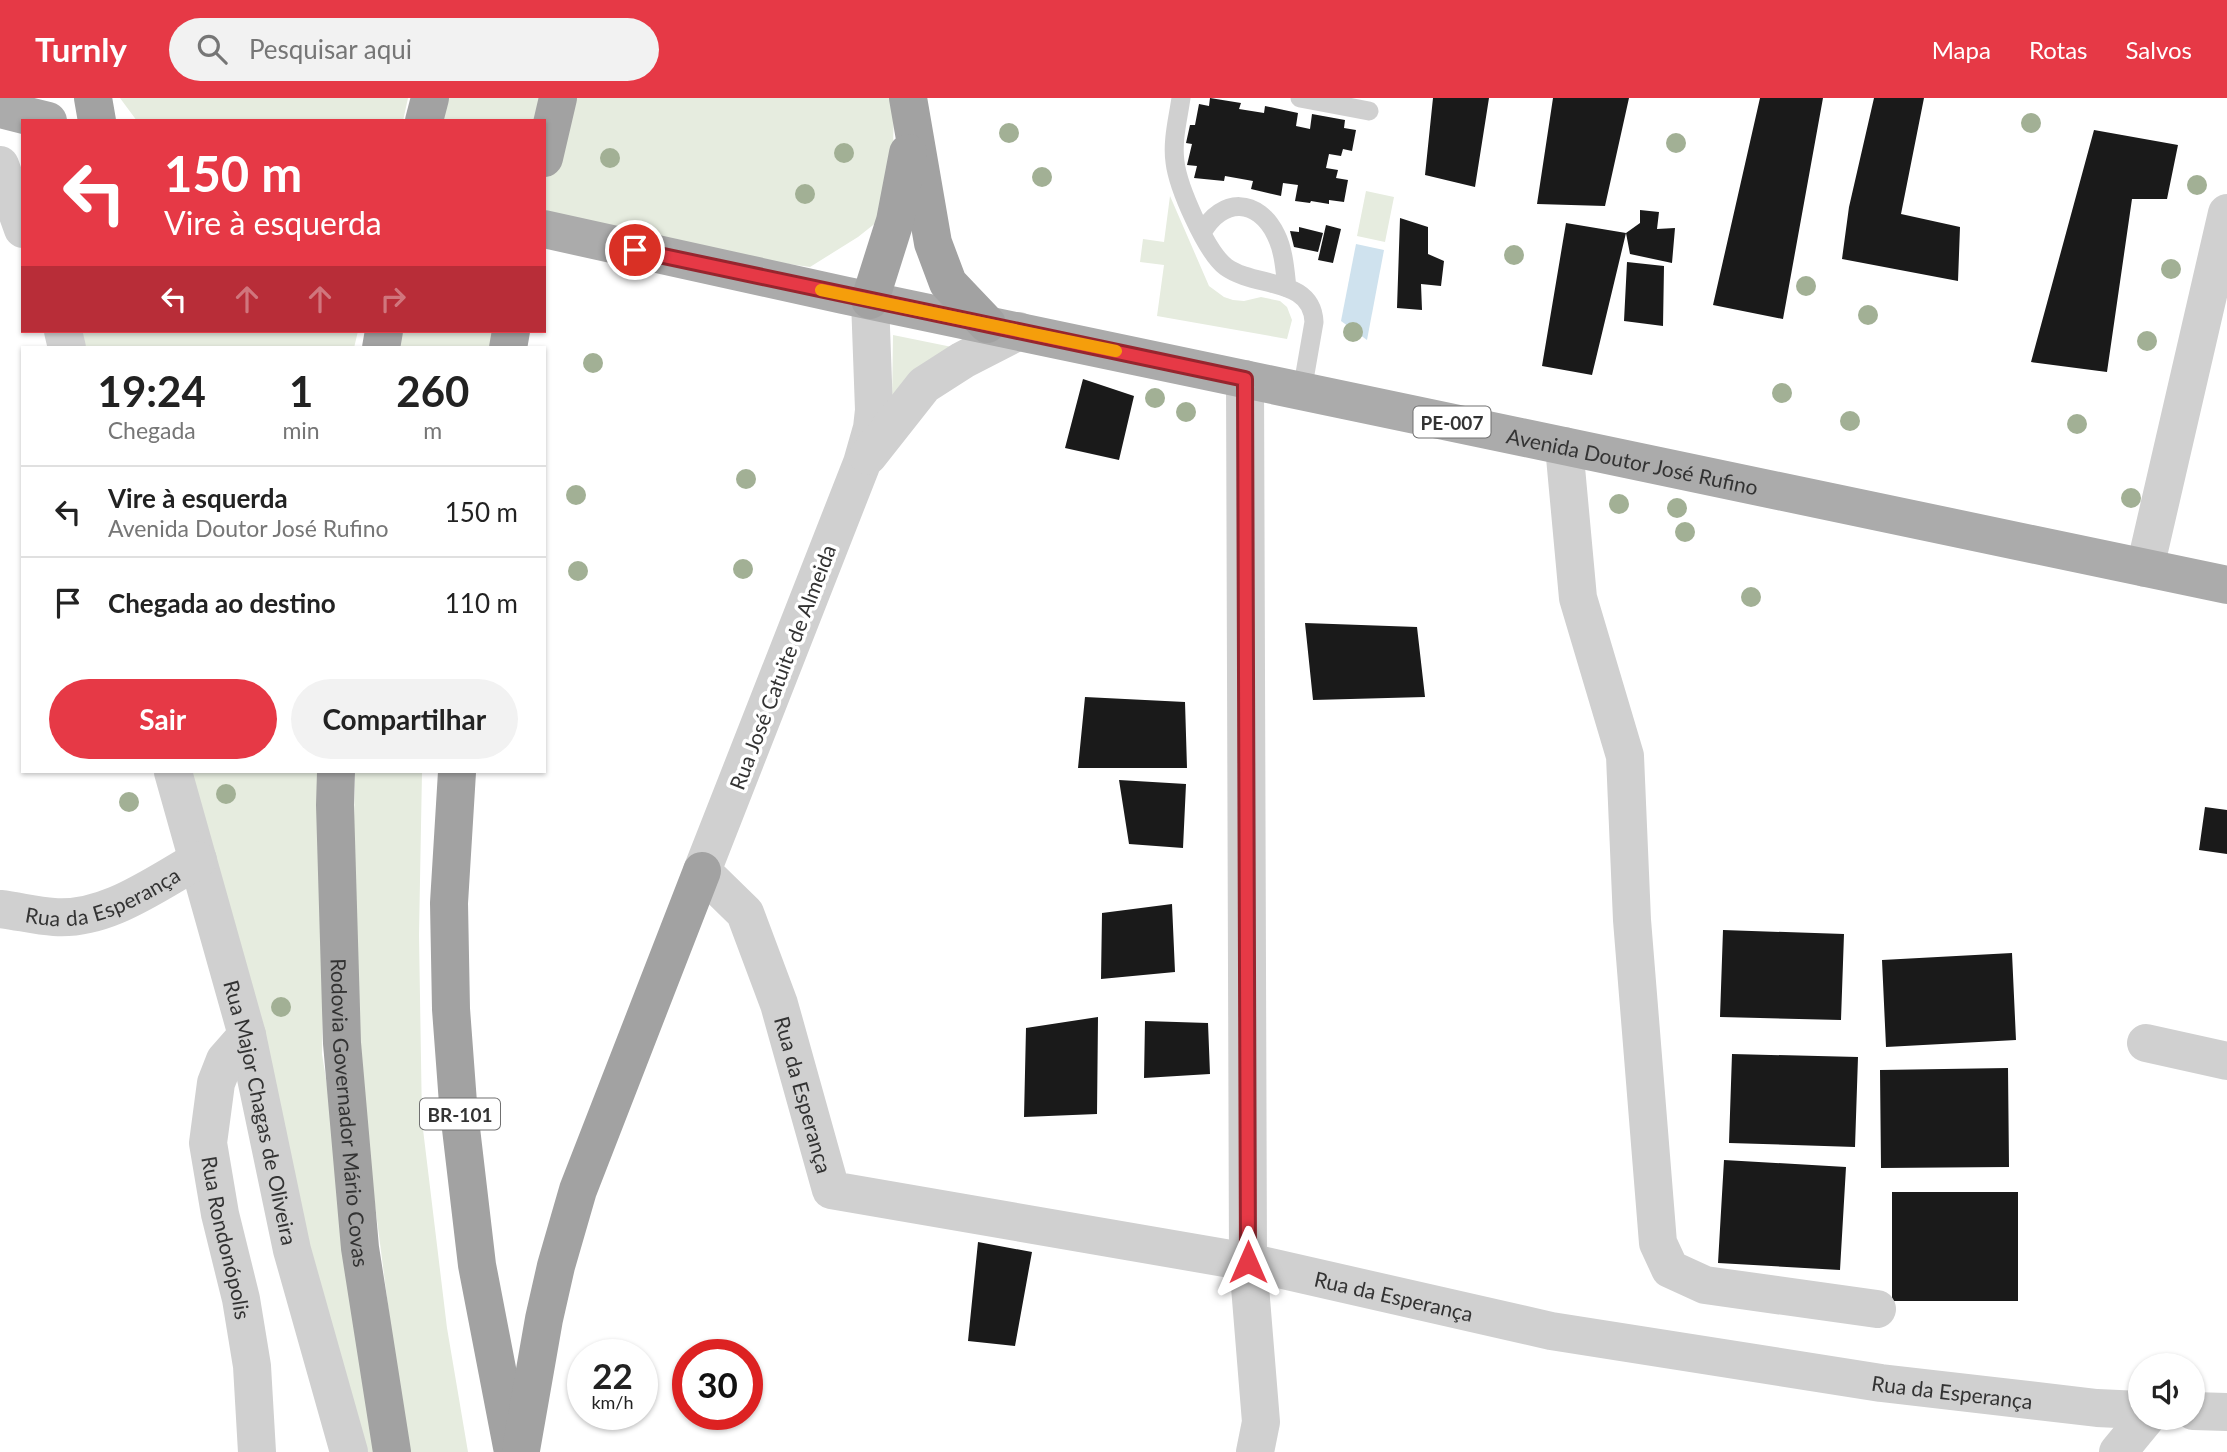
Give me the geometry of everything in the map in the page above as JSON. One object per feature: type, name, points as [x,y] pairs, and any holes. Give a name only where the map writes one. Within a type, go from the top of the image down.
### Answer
[{"type":"highway","points":[[93,98],[97,119]]},
{"type":"highway","points":[[425,119],[430,98]]},
{"type":"highway","points":[[546,149],[558,98]]},
{"type":"highway","points":[[870,300],[895,221],[910,114]]},
{"type":"highway","points":[[910,114],[933,243],[948,283],[1003,328]]},
{"type":"highway","name":"Rodovia Governador Mário Covas","points":[[336,773],[343,1057],[360,1248],[392,1452]]},
{"type":"highway","name":"BR-101","points":[[457,773],[449,903],[451,1009],[458,1103],[477,1265],[513,1452]]},
{"type":"highway","points":[[520,1452],[544,1319],[578,1190],[702,871]]},
{"type":"main road","points":[[0,109],[40,119]]},
{"type":"main road","name":"Avenida Doutor José Rufino","points":[[546,229],[2227,585]]},
{"type":"street","points":[[0,165],[21,223]]},
{"type":"street","points":[[2144,568],[2227,213]]},
{"type":"street","name":"Rua José Catuite de Almeida","points":[[702,871],[862,463],[874,410],[870,300]]},
{"type":"street","name":"Rua José Catuite de Almeida","points":[[862,463],[924,385],[963,360],[1003,328]]},
{"type":"street","points":[[1245,379],[1248,1262],[1261,1422],[1255,1452]]},
{"type":"street","points":[[1564,446],[1578,598],[1625,756],[1632,920],[1658,1243],[1670,1269],[1705,1285],[1877,1309]]},
{"type":"street","name":"Rua Major Chagas de Oliveira","points":[[173,773],[247,1035],[292,1250],[349,1452]]},
{"type":"street","name":"Rua da Esperança","points":[[0,909],[54,917],[86,916],[131,897],[198,860]]},
{"type":"street","name":"Rua da Esperança","points":[[702,871],[745,913],[779,1004],[831,1190],[1248,1262],[1551,1331],[1881,1383],[2128,1409]]},
{"type":"street","name":"Rua Rondonópolis","points":[[247,1035],[225,1059],[216,1083],[208,1143],[220,1214],[241,1299],[250,1353],[257,1452]]},
{"type":"street","points":[[2146,1043],[2227,1061]]},
{"type":"street","points":[[2205,1411],[2227,1412]]},
{"type":"street","points":[[2118,1452],[2136,1430]]},
{"type":"lane","points":[[1181,98],[1174,144],[1178,180],[1215,256],[1224,265],[1247,276],[1303,295],[1314,311],[1302,391]]},
{"type":"lane","points":[[1300,98],[1369,111]]},
{"type":"lane","points":[[1202,233],[1212,217],[1222,209],[1235,207],[1258,212],[1277,236],[1285,266],[1287,288]]},
{"type":"shaded area","points":[[120,98],[408,98],[403,119],[136,119]]},
{"type":"shaded area","points":[[426,98],[546,98],[541,119],[421,119]]},
{"type":"shaded area","points":[[566,98],[894,98],[892,210],[858,237],[810,267],[760,260],[546,216],[546,172],[554,134]]},
{"type":"shaded area","points":[[1366,191],[1394,197],[1385,242],[1357,236]]},
{"type":"shaded area","points":[[1170,196],[1209,286],[1233,300],[1244,301],[1261,297],[1280,301],[1287,307],[1292,320],[1287,339],[1157,316],[1164,265],[1140,262],[1143,239],[1164,242]]},
{"type":"shaded area","points":[[73,333],[358,333],[354,346],[74,346]]},
{"type":"shaded area","points":[[383,333],[493,333],[490,346],[380,346]]},
{"type":"shaded area","points":[[893,335],[952,347],[892,405]]},
{"type":"shaded area","points":[[182,773],[327,773],[322,1054],[386,1452],[360,1452]]},
{"type":"shaded area","points":[[355,773],[422,773],[419,935],[422,1121],[447,1328],[468,1452],[408,1452],[364,1119],[352,913]]},
{"type":"water","points":[[1356,244],[1384,250],[1367,340],[1341,321]]},
{"type":"building","points":[[1210,98],[1241,103],[1239,109],[1264,113],[1265,106],[1298,113],[1296,126],[1310,129],[1312,114],[1345,120],[1344,128],[1356,130],[1352,151],[1343,149],[1341,156],[1329,154],[1326,168],[1338,170],[1336,178],[1348,180],[1344,202],[1329,200],[1329,204],[1295,201],[1298,185],[1283,183],[1281,196],[1251,189],[1253,181],[1225,176],[1224,181],[1194,178],[1197,166],[1187,165],[1192,144],[1186,143],[1190,125],[1195,125],[1199,104],[1209,106]]},
{"type":"building","points":[[1433,98],[1489,98],[1475,187],[1425,175]]},
{"type":"building","points":[[1553,98],[1629,98],[1605,206],[1537,204]]},
{"type":"building","points":[[1760,98],[1823,98],[1783,319],[1713,305]]},
{"type":"building","points":[[1874,98],[1924,98],[1901,214],[1960,227],[1958,281],[1842,259],[1849,207]]},
{"type":"building","points":[[2094,130],[2178,145],[2167,199],[2132,199],[2107,372],[2031,362]]},
{"type":"building","points":[[1640,210],[1659,212],[1657,229],[1675,228],[1672,263],[1630,254],[1626,233],[1640,223]]},
{"type":"building","points":[[1400,218],[1428,227],[1428,254],[1444,261],[1441,286],[1421,284],[1422,310],[1397,308]]},
{"type":"building","points":[[1566,223],[1626,233],[1592,375],[1542,366]]},
{"type":"building","points":[[1326,225],[1341,229],[1333,263],[1318,260]]},
{"type":"building","points":[[1299,227],[1323,233],[1318,252],[1294,247],[1290,231],[1299,232]]},
{"type":"building","points":[[1627,262],[1664,266],[1663,326],[1624,321]]},
{"type":"building","points":[[1083,379],[1134,396],[1119,460],[1065,448]]},
{"type":"building","points":[[1305,623],[1417,627],[1425,697],[1313,700]]},
{"type":"building","points":[[1085,697],[1185,702],[1187,768],[1078,768]]},
{"type":"building","points":[[1119,780],[1186,784],[1183,848],[1129,844]]},
{"type":"building","points":[[2205,807],[2227,810],[2227,854],[2199,850]]},
{"type":"building","points":[[1172,904],[1175,972],[1101,979],[1102,913]]},
{"type":"building","points":[[1723,930],[1844,934],[1841,1020],[1720,1017]]},
{"type":"building","points":[[2012,953],[2016,1040],[1886,1047],[1882,960]]},
{"type":"building","points":[[1098,1017],[1097,1114],[1024,1117],[1026,1028]]},
{"type":"building","points":[[1145,1021],[1208,1023],[1210,1074],[1144,1078]]},
{"type":"building","points":[[1732,1054],[1858,1057],[1855,1147],[1729,1143]]},
{"type":"building","points":[[2008,1068],[2009,1167],[1881,1168],[1880,1070]]},
{"type":"building","points":[[1724,1160],[1846,1167],[1840,1270],[1718,1263]]},
{"type":"building","points":[[1892,1192],[2018,1192],[2018,1301],[1892,1301]]},
{"type":"building","points":[[978,1242],[1032,1252],[1015,1346],[968,1341]]},
{"type":"slow traffic","points":[[821,290],[1116,351]]},
{"type":"route","points":[[635,250],[1245,379],[1248,1262]]}]
